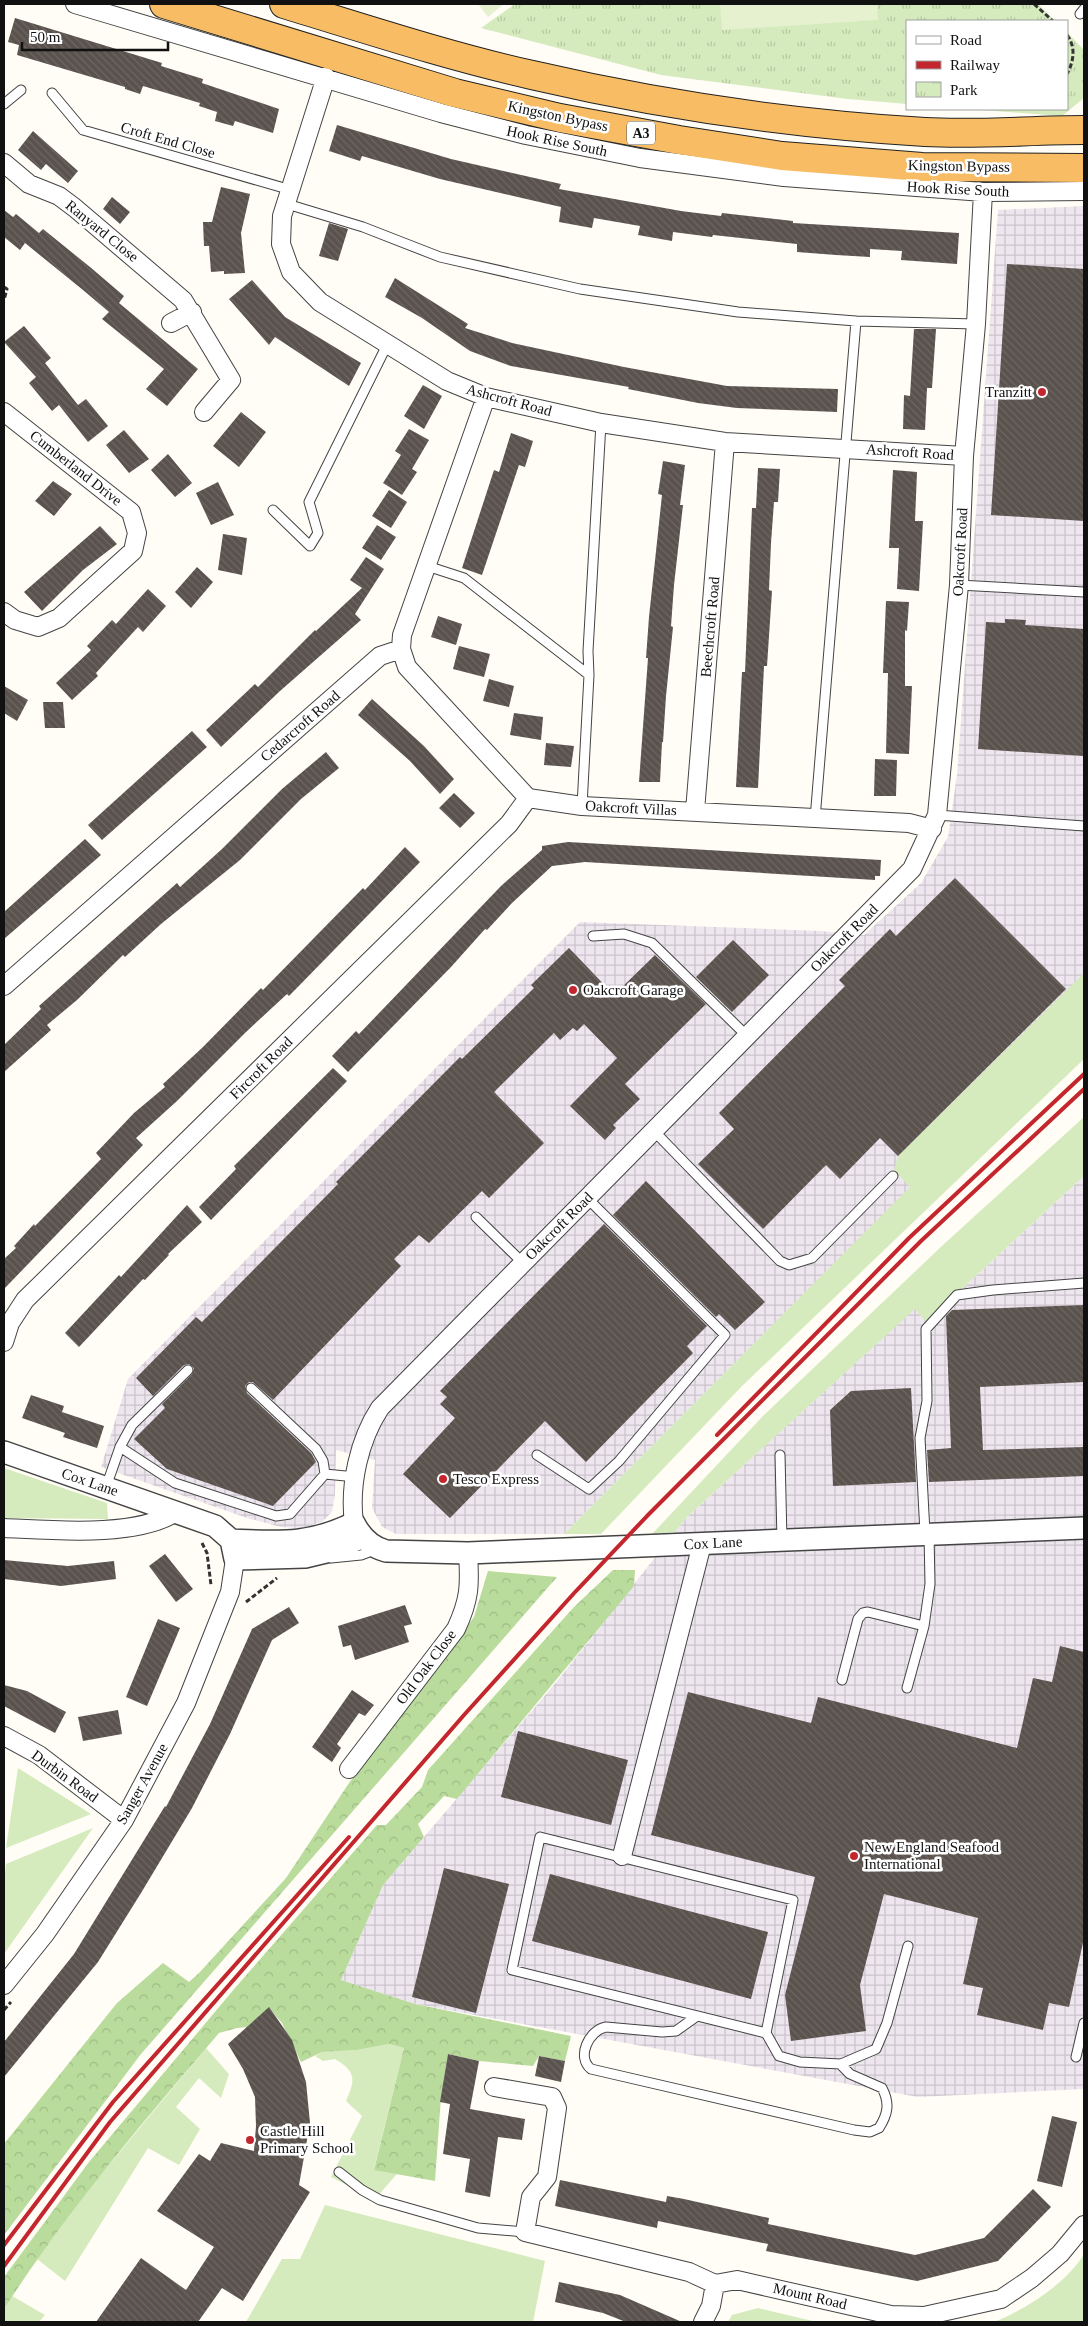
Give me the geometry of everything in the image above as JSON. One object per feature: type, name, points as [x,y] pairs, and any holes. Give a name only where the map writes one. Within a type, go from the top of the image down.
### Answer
[{"type":"highway","name":"Kingston Bypass","points":[[164,4],[455,93],[560,118],[670,138],[782,156],[922,167],[1084,168]]},
{"type":"highway","name":"A3","points":[[284,4],[530,75],[632,97],[732,114],[927,132],[1084,130]]},
{"type":"street","name":"Hook Rise South","points":[[76,4],[326,77],[441,113],[526,135],[640,158],[784,178],[983,192],[1084,191]]},
{"type":"street","name":"Ashcroft Road","points":[[326,77],[282,216],[281,244],[291,272],[320,302],[446,381],[486,397],[602,423],[726,442],[964,456]]},
{"type":"street","name":"Ranyard Close","points":[[4,163],[29,184],[59,196],[75,208],[183,300],[192,312],[231,380],[204,412]]},
{"type":"street","name":"Oakcroft Road","points":[[365,1536],[352,1512],[356,1477],[362,1443],[369,1424],[380,1408],[912,869],[935,822],[959,585],[964,456],[976,324],[983,192]]},
{"type":"street","points":[[171,323],[192,312]]},
{"type":"street","points":[[486,397],[402,635],[400,649],[408,667],[528,798]]},
{"type":"street","name":"Cumberland Drive","points":[[4,412],[131,512],[137,533],[133,550],[59,618],[38,627],[15,620],[4,612]]},
{"type":"street","name":"Beechcroft Road","points":[[695,811],[726,442]]},
{"type":"street","name":"Cedarcroft Road","points":[[4,986],[380,656],[400,649]]},
{"type":"street","name":"Oakcroft Villas","points":[[528,798],[582,806],[909,824],[935,822]]},
{"type":"street","name":"Fircroft Road","points":[[4,1342],[10,1323],[25,1300],[510,824],[528,798]]},
{"type":"street","name":"Cox Lane","points":[[4,1452],[182,1514],[231,1537]]},
{"type":"street","points":[[4,1528],[92,1530],[146,1524],[182,1514]]},
{"type":"street","name":"Cox Lane","points":[[365,1536],[396,1553],[468,1553],[1084,1528]]},
{"type":"street","points":[[231,1537],[304,1549],[330,1551],[365,1536]]},
{"type":"street","name":"Sanger Avenue","points":[[4,1986],[46,1934],[124,1820],[186,1703],[230,1592],[231,1537]]},
{"type":"street","points":[[622,1856],[702,1544]]},
{"type":"street","name":"Old Oak Close","points":[[349,1769],[456,1629],[465,1610],[470,1588],[468,1553]]},
{"type":"street","name":"Durbin Road","points":[[4,1736],[39,1755],[124,1820]]},
{"type":"street","points":[[494,2087],[552,2097],[557,2108],[546,2176],[531,2197],[525,2232],[689,2272],[716,2284],[711,2306],[704,2322]]},
{"type":"street","name":"Mount Road","points":[[716,2284],[737,2280],[891,2315],[924,2316],[1000,2300],[1032,2278],[1060,2254],[1084,2225]]},
{"type":"lane","points":[[4,104],[21,90]]},
{"type":"lane","name":"Croft End Close","points":[[52,93],[83,130],[289,197],[440,257],[580,289],[738,312],[856,321],[976,324]]},
{"type":"lane","points":[[815,819],[856,321]]},
{"type":"lane","points":[[274,510],[310,546],[318,533],[309,502],[388,345]]},
{"type":"lane","points":[[582,806],[590,675],[588,651],[602,423]]},
{"type":"lane","points":[[427,566],[464,578],[590,675]]},
{"type":"lane","points":[[959,585],[1084,592]]},
{"type":"lane","points":[[935,822],[1084,826]]},
{"type":"lane","points":[[593,936],[624,934],[652,943],[747,1036]]},
{"type":"lane","points":[[654,1132],[780,1261],[789,1266],[812,1258],[893,1176]]},
{"type":"lane","points":[[537,1455],[589,1489],[619,1461],[726,1335],[587,1198]]},
{"type":"lane","points":[[476,1217],[523,1263]]},
{"type":"lane","points":[[907,1688],[924,1626],[930,1584],[920,1438],[927,1401],[926,1329],[957,1295],[993,1290],[1084,1283]]},
{"type":"lane","points":[[106,1487],[120,1447],[132,1425],[188,1370]]},
{"type":"lane","points":[[120,1447],[175,1483],[276,1516],[290,1514],[325,1474],[323,1461],[316,1449],[251,1388]]},
{"type":"lane","points":[[780,1455],[782,1540]]},
{"type":"lane","points":[[325,1474],[356,1477]]},
{"type":"lane","points":[[231,1537],[304,1549]]},
{"type":"lane","points":[[842,1680],[858,1619],[863,1613],[868,1612],[924,1626]]},
{"type":"lane","points":[[766,2033],[512,1970],[540,1837],[793,1900],[766,2033],[779,2056],[800,2062],[840,2064],[876,2049],[887,2023],[908,1946]]},
{"type":"lane","points":[[697,2016],[676,2031],[662,2032],[599,2028],[589,2041],[586,2049],[586,2065],[591,2069],[817,2122],[870,2132],[879,2128],[888,2110],[886,2096],[882,2088],[876,2083],[850,2074],[840,2064]]},
{"type":"lane","points":[[1076,2056],[1084,2023]]},
{"type":"lane","points":[[339,2172],[362,2190],[380,2200],[478,2228],[525,2232]]},
{"type":"path","points":[[1034,4],[1052,20]]},
{"type":"path","points":[[1068,37],[1073,49],[1072,64],[1068,72]]},
{"type":"path","points":[[4,287],[7,289],[4,300]]},
{"type":"path","points":[[182,1514],[207,1553],[212,1589]]},
{"type":"path","points":[[216,1626],[284,1573]]},
{"type":"shaded area","points":[[1084,206],[1084,1014],[564,1534],[396,1534],[382,1527],[372,1508],[375,1460],[336,1450],[335,1494],[332,1512],[322,1522],[302,1528],[281,1527],[247,1518],[101,1467],[128,1379],[580,922],[821,931],[864,935],[921,883],[948,837],[957,775],[998,210]]},
{"type":"shaded area","points":[[1084,1176],[1084,2089],[918,2097],[415,2004],[341,1980],[383,1885],[558,1680],[687,1517],[915,1308],[926,1322]]},
{"type":"green space","points":[[478,4],[504,4],[488,17]]},
{"type":"green space","points":[[515,4],[1038,4],[1054,20],[906,20],[906,104],[848,99],[661,75],[481,28]]},
{"type":"green space","points":[[720,4],[877,4],[878,20],[722,30]]},
{"type":"green space","points":[[1068,33],[1084,50],[1084,98],[1062,116],[981,110],[1068,110]]},
{"type":"green space","points":[[1084,973],[1084,1059],[742,1386],[601,1534],[564,1534],[910,1187],[894,1170],[898,1156]]},
{"type":"green space","points":[[1084,1117],[1084,1176],[926,1322],[915,1309],[687,1517],[675,1532],[652,1534],[763,1416],[944,1244]]},
{"type":"green space","points":[[4,1468],[107,1503],[108,1519],[4,1518]]},
{"type":"green space","points":[[613,1570],[635,1570],[634,1586],[457,1799],[444,1796],[418,1824],[424,1837],[383,1885],[341,1980],[415,2004],[571,2036],[565,2061],[539,2056],[533,2066],[479,2061],[448,2054],[441,2097],[435,2181],[374,2170],[404,2048],[389,2044],[357,2050],[322,2052],[301,2062],[282,2023],[269,2008],[247,2027],[219,2033],[80,2202],[53,2237],[4,2309],[4,2277],[89,2162],[235,1988],[377,1825],[386,1825],[422,1787],[428,1770],[574,1607]]},
{"type":"green space","points":[[488,1571],[557,1577],[141,2054],[4,2235],[4,2144],[117,2003],[163,1963],[189,1982],[286,1878],[349,1783],[474,1617]]},
{"type":"green space","points":[[18,1768],[91,1814],[6,1848]]},
{"type":"green space","points":[[93,1828],[4,1954],[4,1884],[6,1864]]},
{"type":"green space","points":[[389,2044],[404,2048],[374,2169],[397,2174],[375,2199],[331,2177],[362,2116],[346,2101],[352,2082],[351,2072],[335,2059],[323,2061],[315,2056],[322,2052],[357,2050]]},
{"type":"green space","points":[[206,2048],[229,2074],[221,2098],[199,2078],[176,2107],[200,2129],[179,2165],[148,2148],[65,2281],[37,2259],[89,2189]]},
{"type":"green space","points":[[325,2205],[545,2261],[533,2322],[246,2322],[282,2259],[300,2259]]},
{"type":"green space","points":[[1084,2254],[1084,2322],[994,2322],[1032,2303],[1056,2285],[1077,2265]]},
{"type":"green space","points":[[12,2296],[45,2315],[39,2322],[4,2322],[4,2309]]},
{"type":"green space","points":[[758,2308],[817,2322],[728,2322],[732,2315]]},
{"type":"building","points":[[15,18],[162,63],[161,66],[203,79],[202,83],[279,109],[273,133],[235,121],[233,126],[215,121],[217,112],[199,106],[200,103],[143,86],[140,94],[125,89],[125,87],[17,55],[19,45],[8,42]]},
{"type":"building","points":[[337,125],[451,159],[561,184],[559,189],[681,211],[721,216],[722,213],[793,221],[793,223],[959,233],[957,264],[901,260],[902,251],[870,249],[870,257],[797,252],[797,244],[713,235],[712,237],[673,232],[672,241],[638,235],[640,226],[594,218],[592,228],[559,222],[561,207],[440,179],[362,156],[360,161],[329,151]]},
{"type":"building","points":[[33,131],[78,171],[68,183],[46,164],[41,170],[18,150]]},
{"type":"building","points":[[221,187],[250,194],[241,233],[245,273],[224,274],[224,271],[211,272],[209,246],[204,246],[203,222],[212,222]]},
{"type":"building","points":[[112,197],[130,212],[120,224],[103,209]]},
{"type":"building","points":[[4,210],[13,217],[16,214],[39,233],[43,229],[90,267],[124,296],[119,303],[198,369],[167,406],[146,389],[164,369],[102,319],[109,312],[83,290],[25,243],[20,250],[4,237]]},
{"type":"building","points":[[329,223],[348,229],[338,261],[319,256]]},
{"type":"building","name":"Tranzitt","points":[[1007,264],[1084,269],[1084,521],[991,515]]},
{"type":"building","points":[[395,278],[468,324],[465,328],[512,343],[624,367],[727,386],[838,389],[837,412],[737,408],[698,403],[628,389],[629,387],[511,366],[470,351],[422,318],[385,297]]},
{"type":"building","points":[[252,280],[285,317],[361,363],[349,386],[275,337],[269,345],[229,299]]},
{"type":"building","points":[[24,326],[51,358],[45,363],[78,405],[86,399],[108,426],[88,442],[59,405],[52,411],[29,383],[36,377],[4,342]]},
{"type":"building","points":[[914,329],[936,329],[932,388],[927,388],[925,430],[903,429],[904,395],[910,396]]},
{"type":"building","points":[[423,385],[442,396],[424,429],[404,416]]},
{"type":"building","points":[[241,412],[266,432],[239,467],[213,446]]},
{"type":"building","points":[[409,429],[429,440],[412,469],[417,472],[402,495],[383,483],[401,455],[395,451]]},
{"type":"building","points":[[124,430],[149,459],[129,473],[106,445]]},
{"type":"building","points":[[511,433],[533,441],[525,467],[519,465],[482,575],[462,568],[494,470],[499,472]]},
{"type":"building","points":[[168,454],[192,483],[175,497],[151,470]]},
{"type":"building","points":[[663,461],[685,465],[680,505],[683,505],[674,585],[671,626],[673,627],[660,782],[639,782],[649,617],[662,495],[658,494]]},
{"type":"building","points":[[758,468],[780,469],[778,502],[774,502],[771,543],[769,590],[772,591],[767,666],[764,666],[758,788],[736,787],[742,672],[745,672],[752,508],[756,508]]},
{"type":"building","points":[[893,470],[917,472],[915,521],[923,521],[919,591],[897,589],[899,548],[889,548]]},
{"type":"building","points":[[53,481],[72,494],[54,516],[35,501]]},
{"type":"building","points":[[218,482],[234,515],[211,525],[196,493]]},
{"type":"building","points":[[389,490],[407,502],[391,528],[372,516]]},
{"type":"building","points":[[377,525],[396,537],[381,560],[362,548]]},
{"type":"building","points":[[100,526],[117,544],[83,570],[42,611],[24,592]]},
{"type":"building","points":[[223,534],[247,538],[242,575],[218,570]]},
{"type":"building","points":[[366,557],[384,569],[355,614],[361,620],[280,691],[221,747],[206,730],[255,684],[258,687],[315,630],[362,588],[350,580]]},
{"type":"building","points":[[197,567],[213,582],[191,608],[175,592]]},
{"type":"building","points":[[148,589],[166,606],[143,632],[138,627],[96,673],[98,676],[72,700],[56,683],[91,650],[87,646],[112,620],[116,624]]},
{"type":"building","points":[[886,601],[909,602],[907,631],[905,630],[905,686],[912,686],[909,754],[886,753],[888,673],[883,673]]},
{"type":"building","points":[[438,616],[462,624],[456,645],[431,637]]},
{"type":"building","points":[[1005,619],[1026,620],[1025,625],[1084,629],[1084,756],[978,749],[986,622],[1005,623]]},
{"type":"building","points":[[459,646],[490,654],[484,677],[453,669]]},
{"type":"building","points":[[489,679],[514,686],[509,707],[483,701]]},
{"type":"building","points":[[4,686],[28,700],[17,721],[4,713]]},
{"type":"building","points":[[372,699],[424,746],[454,779],[440,794],[410,761],[358,715]]},
{"type":"building","points":[[43,702],[63,702],[65,728],[45,728]]},
{"type":"building","points":[[514,713],[543,717],[541,740],[510,735]]},
{"type":"building","points":[[192,731],[207,747],[102,840],[88,825]]},
{"type":"building","points":[[546,743],[574,746],[571,767],[544,765]]},
{"type":"building","points":[[326,752],[339,768],[301,799],[240,860],[161,924],[125,957],[123,955],[77,1000],[47,1025],[51,1030],[4,1072],[4,1045],[41,1009],[39,1006],[177,883],[180,887],[222,849],[282,789]]},
{"type":"building","points":[[875,759],[897,760],[896,796],[874,796]]},
{"type":"building","points":[[454,793],[475,813],[460,828],[439,808]]},
{"type":"building","points":[[85,839],[101,855],[4,939],[4,912]]},
{"type":"building","points":[[568,842],[881,860],[880,876],[875,876],[875,880],[585,862],[552,866],[512,903],[487,930],[485,929],[451,967],[348,1072],[332,1056],[356,1031],[359,1034],[501,886],[542,850],[542,846]]},
{"type":"building","points":[[405,847],[420,862],[289,996],[287,994],[246,1032],[177,1101],[136,1138],[143,1145],[4,1289],[4,1259],[16,1248],[14,1246],[34,1224],[35,1226],[101,1159],[96,1153],[134,1113],[165,1087],[163,1084],[203,1047],[261,988],[263,990],[363,888],[365,890]]},
{"type":"building","points":[[955,878],[1066,989],[898,1156],[880,1138],[840,1179],[826,1165],[763,1229],[698,1164],[734,1129],[719,1113],[845,986],[839,980],[890,929],[896,936]]},
{"type":"building","points":[[733,940],[769,975],[732,1012],[696,977]]},
{"type":"building","points":[[569,948],[614,995],[655,955],[706,1004],[625,1084],[640,1099],[613,1125],[616,1128],[605,1140],[570,1106],[617,1058],[584,1024],[577,1031],[573,1028],[560,1040],[554,1033],[494,1092],[544,1143],[489,1198],[482,1191],[429,1243],[419,1235],[394,1259],[401,1266],[273,1400],[253,1382],[249,1382],[245,1386],[247,1393],[311,1453],[316,1462],[273,1506],[167,1469],[134,1439],[165,1408],[162,1404],[192,1374],[194,1368],[189,1364],[184,1365],[153,1396],[136,1378],[196,1317],[202,1322],[338,1184],[336,1182],[460,1057],[462,1059],[534,988],[531,985]]},
{"type":"building","points":[[333,1068],[347,1081],[211,1220],[199,1207],[236,1169],[234,1166]]},
{"type":"building","points":[[646,1181],[765,1302],[735,1330],[719,1314],[716,1317],[613,1215]]},
{"type":"building","points":[[187,1205],[202,1222],[168,1254],[145,1280],[143,1279],[79,1347],[65,1333],[119,1275],[121,1277]]},
{"type":"building","points":[[604,1224],[707,1326],[687,1346],[693,1353],[586,1462],[545,1421],[450,1518],[403,1474],[455,1418],[440,1404],[447,1397],[440,1391]]},
{"type":"building","points":[[1084,1305],[1084,1382],[980,1387],[983,1450],[1084,1447],[1084,1476],[929,1482],[927,1450],[951,1448],[946,1316],[952,1310]]},
{"type":"building","points":[[911,1388],[916,1482],[833,1486],[830,1410],[851,1391]]},
{"type":"building","points":[[31,1395],[64,1406],[62,1412],[104,1426],[97,1448],[63,1437],[65,1433],[22,1418]]},
{"type":"building","points":[[165,1554],[193,1589],[176,1602],[149,1566]]},
{"type":"building","points":[[4,1560],[68,1566],[114,1561],[116,1579],[61,1586],[4,1579]]},
{"type":"building","points":[[405,1605],[412,1624],[404,1626],[409,1642],[355,1660],[351,1645],[343,1647],[338,1626]]},
{"type":"building","points":[[289,1607],[299,1623],[272,1640],[230,1734],[192,1808],[141,1893],[98,1962],[4,2077],[4,2042],[74,1954],[166,1807],[210,1724],[252,1629]]},
{"type":"building","points":[[158,1619],[180,1628],[147,1706],[126,1697]]},
{"type":"building","name":"New England Seafood International","points":[[1060,1646],[1084,1652],[1084,1938],[1069,2007],[1049,2003],[1043,2030],[977,2015],[983,1988],[963,1984],[978,1918],[884,1894],[860,1985],[866,2031],[791,2041],[785,1995],[815,1877],[651,1835],[688,1692],[811,1723],[818,1697],[1017,1748],[1033,1678],[1052,1682]]},
{"type":"building","points":[[4,1685],[27,1691],[66,1712],[55,1733],[4,1706]]},
{"type":"building","points":[[352,1690],[374,1705],[365,1716],[359,1713],[337,1744],[341,1748],[332,1762],[312,1747]]},
{"type":"building","points":[[118,1710],[122,1734],[83,1741],[78,1717]]},
{"type":"building","points":[[518,1731],[628,1760],[611,1825],[501,1797]]},
{"type":"building","points":[[444,1868],[509,1884],[476,2013],[412,1997]]},
{"type":"building","points":[[550,1874],[768,1932],[751,1999],[532,1941]]},
{"type":"building","points":[[269,2007],[292,2040],[306,2082],[310,2123],[299,2185],[310,2192],[243,2301],[222,2288],[198,2322],[96,2322],[141,2258],[186,2290],[214,2247],[157,2211],[199,2154],[210,2161],[221,2143],[254,2151],[256,2126],[255,2097],[243,2069],[228,2044]]},
{"type":"building","points":[[448,2054],[479,2061],[470,2109],[525,2119],[522,2140],[498,2137],[490,2197],[465,2192],[470,2159],[443,2154],[450,2104],[440,2102]]},
{"type":"building","points":[[539,2056],[565,2061],[561,2082],[535,2076]]},
{"type":"building","points":[[1052,2116],[1077,2122],[1062,2187],[1037,2181]]},
{"type":"building","points":[[560,2180],[666,2202],[667,2196],[684,2199],[769,2218],[768,2224],[915,2255],[984,2238],[1033,2189],[1051,2207],[998,2261],[917,2281],[766,2251],[768,2244],[658,2221],[657,2228],[555,2206]]},
{"type":"building","points":[[559,2282],[620,2295],[682,2322],[626,2322],[603,2313],[555,2302]]},
{"type":"railway","points":[[717,1435],[909,1238],[1084,1074]]},
{"type":"railway","points":[[4,2266],[110,2122],[464,1715],[576,1591],[647,1516],[921,1241],[1084,1089]]},
{"type":"railway","points":[[4,2245],[113,2102],[349,1837]]},
{"type":"place","name":"Tranzitt","points":[[1042,392]]},
{"type":"place","name":"Oakcroft Garage","points":[[573,990]]},
{"type":"place","name":"Tesco Express","points":[[443,1479]]},
{"type":"place","name":"New England Seafood International","points":[[854,1856]]},
{"type":"place","name":"Castle Hill Primary School","points":[[250,2140]]}]
